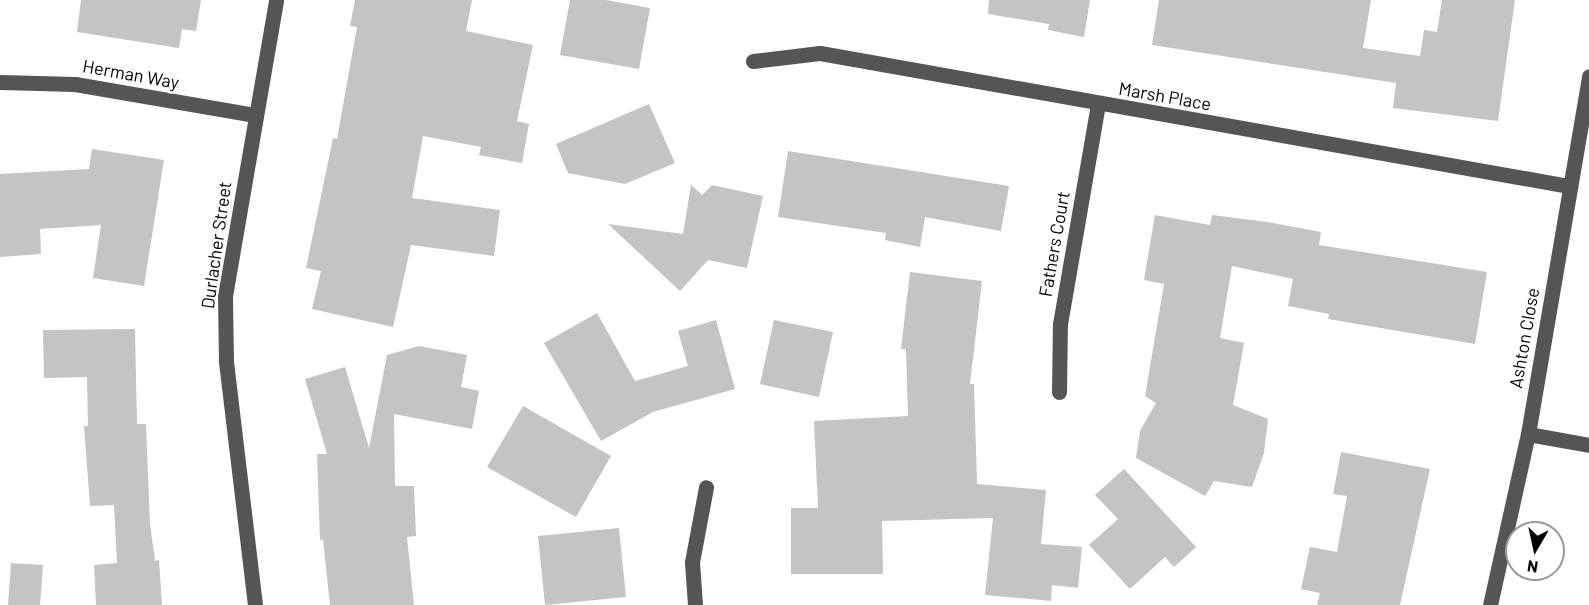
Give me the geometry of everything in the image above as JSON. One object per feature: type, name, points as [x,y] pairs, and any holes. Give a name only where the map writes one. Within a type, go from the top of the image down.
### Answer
[{"type":"street","name":"Durlacher Street","points":[[255,605],[226,361],[225,296],[276,0]]},
{"type":"street","name":"Marsh Place","points":[[753,61],[820,52],[1098,104],[1569,186]]},
{"type":"street","name":"Ashton Close","points":[[1490,605],[1528,434],[1589,76]]},
{"type":"street","name":"Herman Way","points":[[0,82],[75,84],[255,115]]},
{"type":"street","name":"Fathers Court","points":[[1059,392],[1060,324],[1098,104]]},
{"type":"street","points":[[1528,434],[1589,445]]},
{"type":"street","points":[[696,605],[692,562],[706,487]]},
{"type":"building","points":[[81,0],[201,0],[196,31],[182,29],[179,48],[77,32]]},
{"type":"building","points":[[355,0],[472,0],[466,31],[533,45],[517,121],[529,124],[522,163],[479,155],[481,147],[423,136],[412,198],[500,210],[494,256],[411,245],[393,327],[312,309],[321,271],[306,268],[333,138],[337,139],[357,27],[350,26]]},
{"type":"building","points":[[570,0],[606,0],[650,8],[639,69],[560,55]]},
{"type":"building","points":[[989,0],[1090,0],[1084,37],[1048,30],[1049,24],[988,14]]},
{"type":"building","points":[[1159,0],[1371,0],[1363,48],[1420,56],[1424,30],[1437,32],[1442,0],[1515,0],[1498,121],[1393,108],[1396,83],[1152,45]]},
{"type":"building","points":[[649,104],[675,163],[625,184],[568,173],[556,144]]},
{"type":"building","points":[[92,149],[164,160],[144,286],[93,278],[101,225],[40,229],[41,254],[0,257],[0,174],[89,169]]},
{"type":"building","points":[[788,151],[1009,186],[1001,231],[925,217],[920,247],[885,240],[886,233],[778,217]]},
{"type":"building","points":[[691,185],[702,195],[712,185],[763,196],[747,268],[708,260],[680,291],[608,224],[683,234]]},
{"type":"building","points":[[1155,215],[1210,225],[1212,215],[1267,222],[1321,232],[1319,245],[1487,272],[1475,344],[1328,319],[1329,314],[1288,306],[1293,279],[1232,266],[1220,338],[1244,343],[1233,405],[1268,419],[1264,453],[1252,487],[1214,481],[1205,496],[1136,458],[1140,431],[1156,403],[1145,396],[1164,284],[1144,280]]},
{"type":"building","points":[[910,272],[982,281],[970,384],[974,384],[977,484],[1046,490],[1041,544],[1082,547],[1078,588],[1052,585],[1051,601],[985,595],[993,518],[882,521],[883,574],[791,574],[791,508],[818,508],[814,421],[908,416],[906,349],[901,349]]},
{"type":"building","points":[[597,313],[635,381],[688,366],[678,331],[716,320],[735,389],[653,412],[601,441],[544,343]]},
{"type":"building","points":[[774,320],[833,332],[819,397],[760,384]]},
{"type":"building","points":[[135,329],[137,424],[146,424],[150,524],[155,561],[159,560],[162,605],[96,605],[94,565],[117,563],[114,505],[90,506],[84,426],[88,426],[87,377],[44,378],[43,330]]},
{"type":"building","points":[[419,346],[467,355],[461,387],[479,391],[472,429],[394,414],[395,486],[414,486],[416,536],[407,537],[414,605],[330,605],[323,540],[320,540],[317,454],[327,454],[305,379],[345,367],[369,448],[387,355]]},
{"type":"building","points":[[523,406],[611,456],[576,517],[487,467]]},
{"type":"building","points":[[1341,452],[1430,469],[1400,605],[1317,605],[1320,593],[1301,589],[1310,547],[1337,552],[1347,496],[1333,494]]},
{"type":"building","points":[[1124,469],[1196,547],[1174,567],[1165,557],[1130,589],[1089,545],[1118,519],[1095,495]]},
{"type":"building","points":[[619,528],[626,597],[545,605],[538,536]]},
{"type":"building","points":[[11,563],[43,565],[40,605],[8,605]]}]
